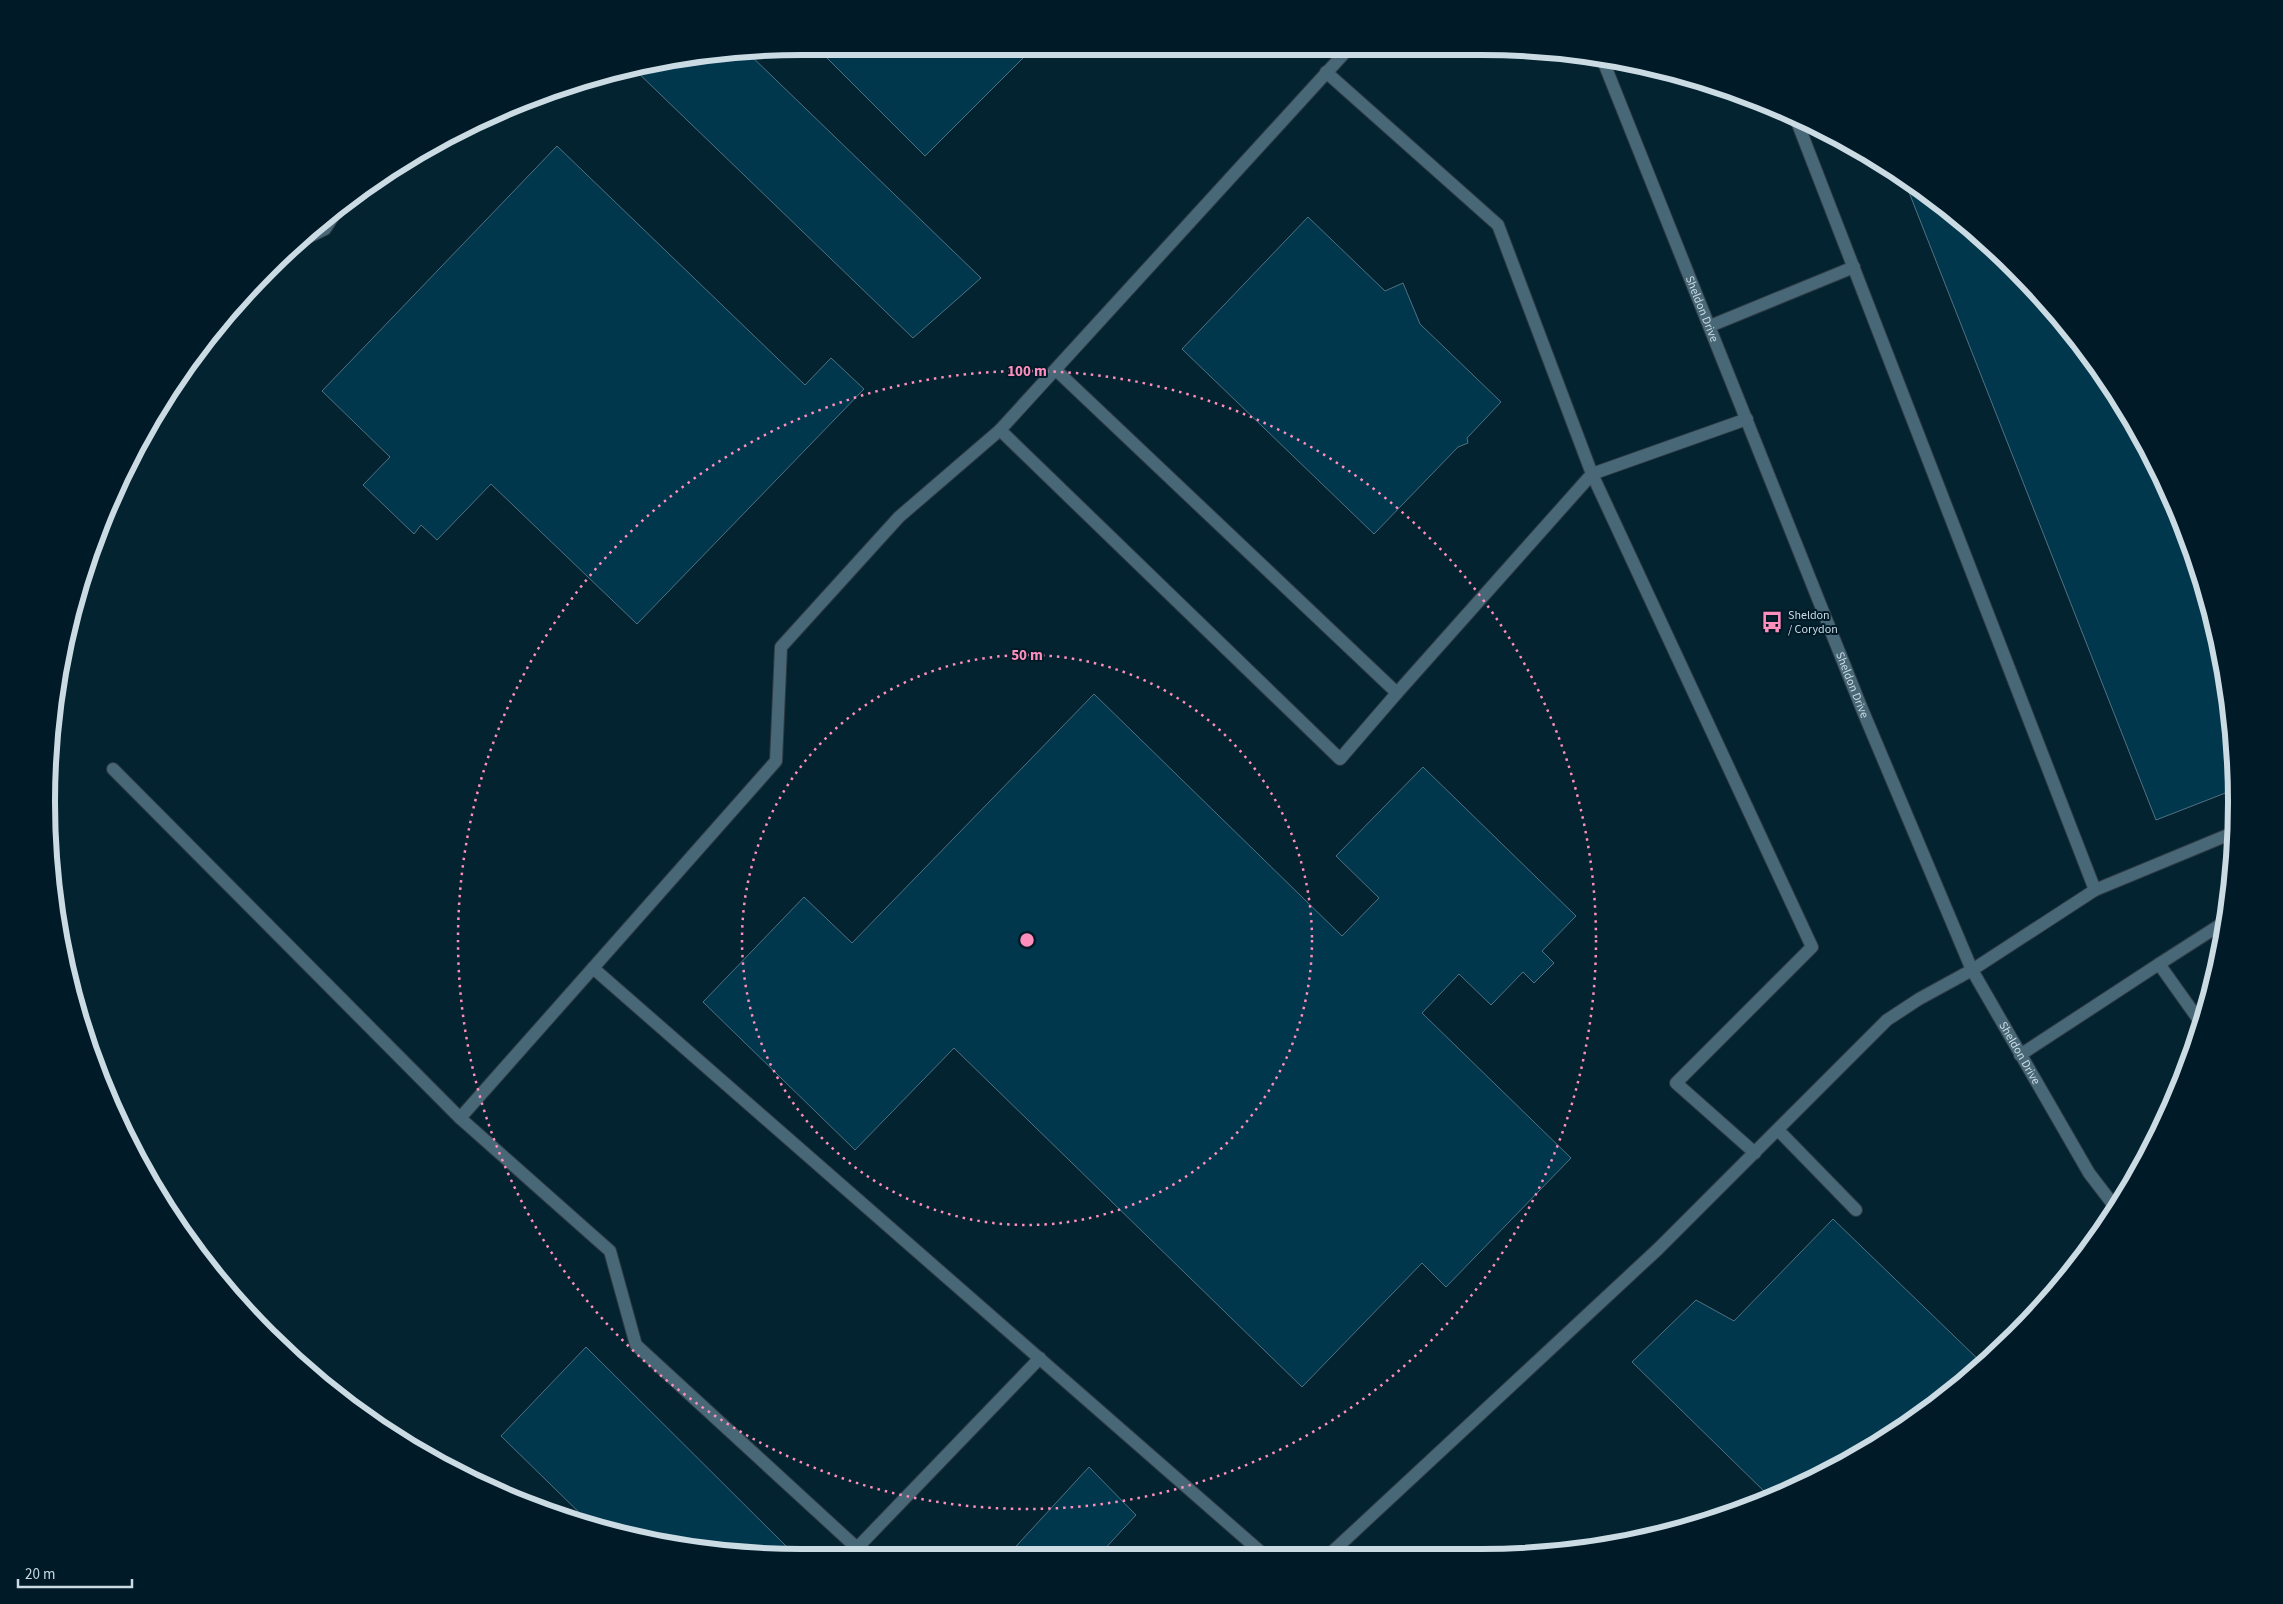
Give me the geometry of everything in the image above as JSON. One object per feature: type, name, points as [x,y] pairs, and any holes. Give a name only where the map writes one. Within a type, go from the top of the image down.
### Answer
[{"type":"street","points":[[460,1118],[776,761],[781,647],[900,517],[1000,430],[1342,55]]},
{"type":"street","name":"Sheldon Drive","points":[[1605,65],[1862,709],[1972,970],[2089,1173],[2111,1202]]},
{"type":"street","points":[[1326,72],[1498,225],[1592,474],[1812,947],[1676,1083],[1755,1153]]},
{"type":"street","points":[[1799,127],[2095,890]]},
{"type":"street","points":[[1710,326],[1854,267]]},
{"type":"street","points":[[1056,370],[1397,693]]},
{"type":"street","points":[[1000,430],[1340,759],[1592,474],[1747,419]]},
{"type":"street","points":[[113,769],[460,1118],[610,1251],[636,1345],[853,1549]]},
{"type":"street","points":[[1335,1549],[1658,1249],[1887,1020],[1972,970],[2095,890],[2227,835]]},
{"type":"street","points":[[2020,1055],[2218,926]]},
{"type":"street","points":[[2158,964],[2196,1016]]},
{"type":"street","points":[[593,968],[1257,1549]]},
{"type":"street","points":[[1778,1130],[1856,1210]]},
{"type":"street","points":[[859,1549],[1040,1358]]},
{"type":"building","points":[[824,55],[1026,55],[925,156]]},
{"type":"building","points":[[752,57],[981,278],[913,338],[638,73],[704,61]]},
{"type":"building","points":[[557,146],[805,385],[831,358],[864,389],[637,624],[491,484],[437,540],[421,525],[414,534],[363,485],[390,457],[322,391]]},
{"type":"building","points":[[1908,189],[1974,240],[2043,309],[2074,347],[2128,429],[2151,472],[2171,516],[2203,609],[2214,656],[2222,704],[2228,792],[2156,820]]},
{"type":"building","points":[[1308,217],[1385,291],[1403,283],[1420,324],[1501,402],[1467,438],[1468,443],[1458,447],[1374,534],[1182,349]]},
{"type":"building","points":[[1094,694],[1342,936],[1379,898],[1336,856],[1423,767],[1576,916],[1542,951],[1554,963],[1534,983],[1523,972],[1491,1005],[1459,974],[1422,1013],[1571,1158],[1446,1287],[1422,1263],[1302,1387],[954,1048],[855,1150],[703,1002],[804,897],[852,943]]},
{"type":"building","points":[[1833,1219],[1978,1360],[1936,1395],[1855,1449],[1765,1493],[1632,1362],[1696,1300],[1734,1321]]},
{"type":"building","points":[[586,1347],[788,1548],[704,1543],[656,1535],[582,1515],[501,1436]]},
{"type":"building","points":[[1089,1467],[1136,1515],[1105,1549],[1014,1549]]},
{"type":"place","name":"Sheldon / Corydon","points":[[1772,622]]}]
